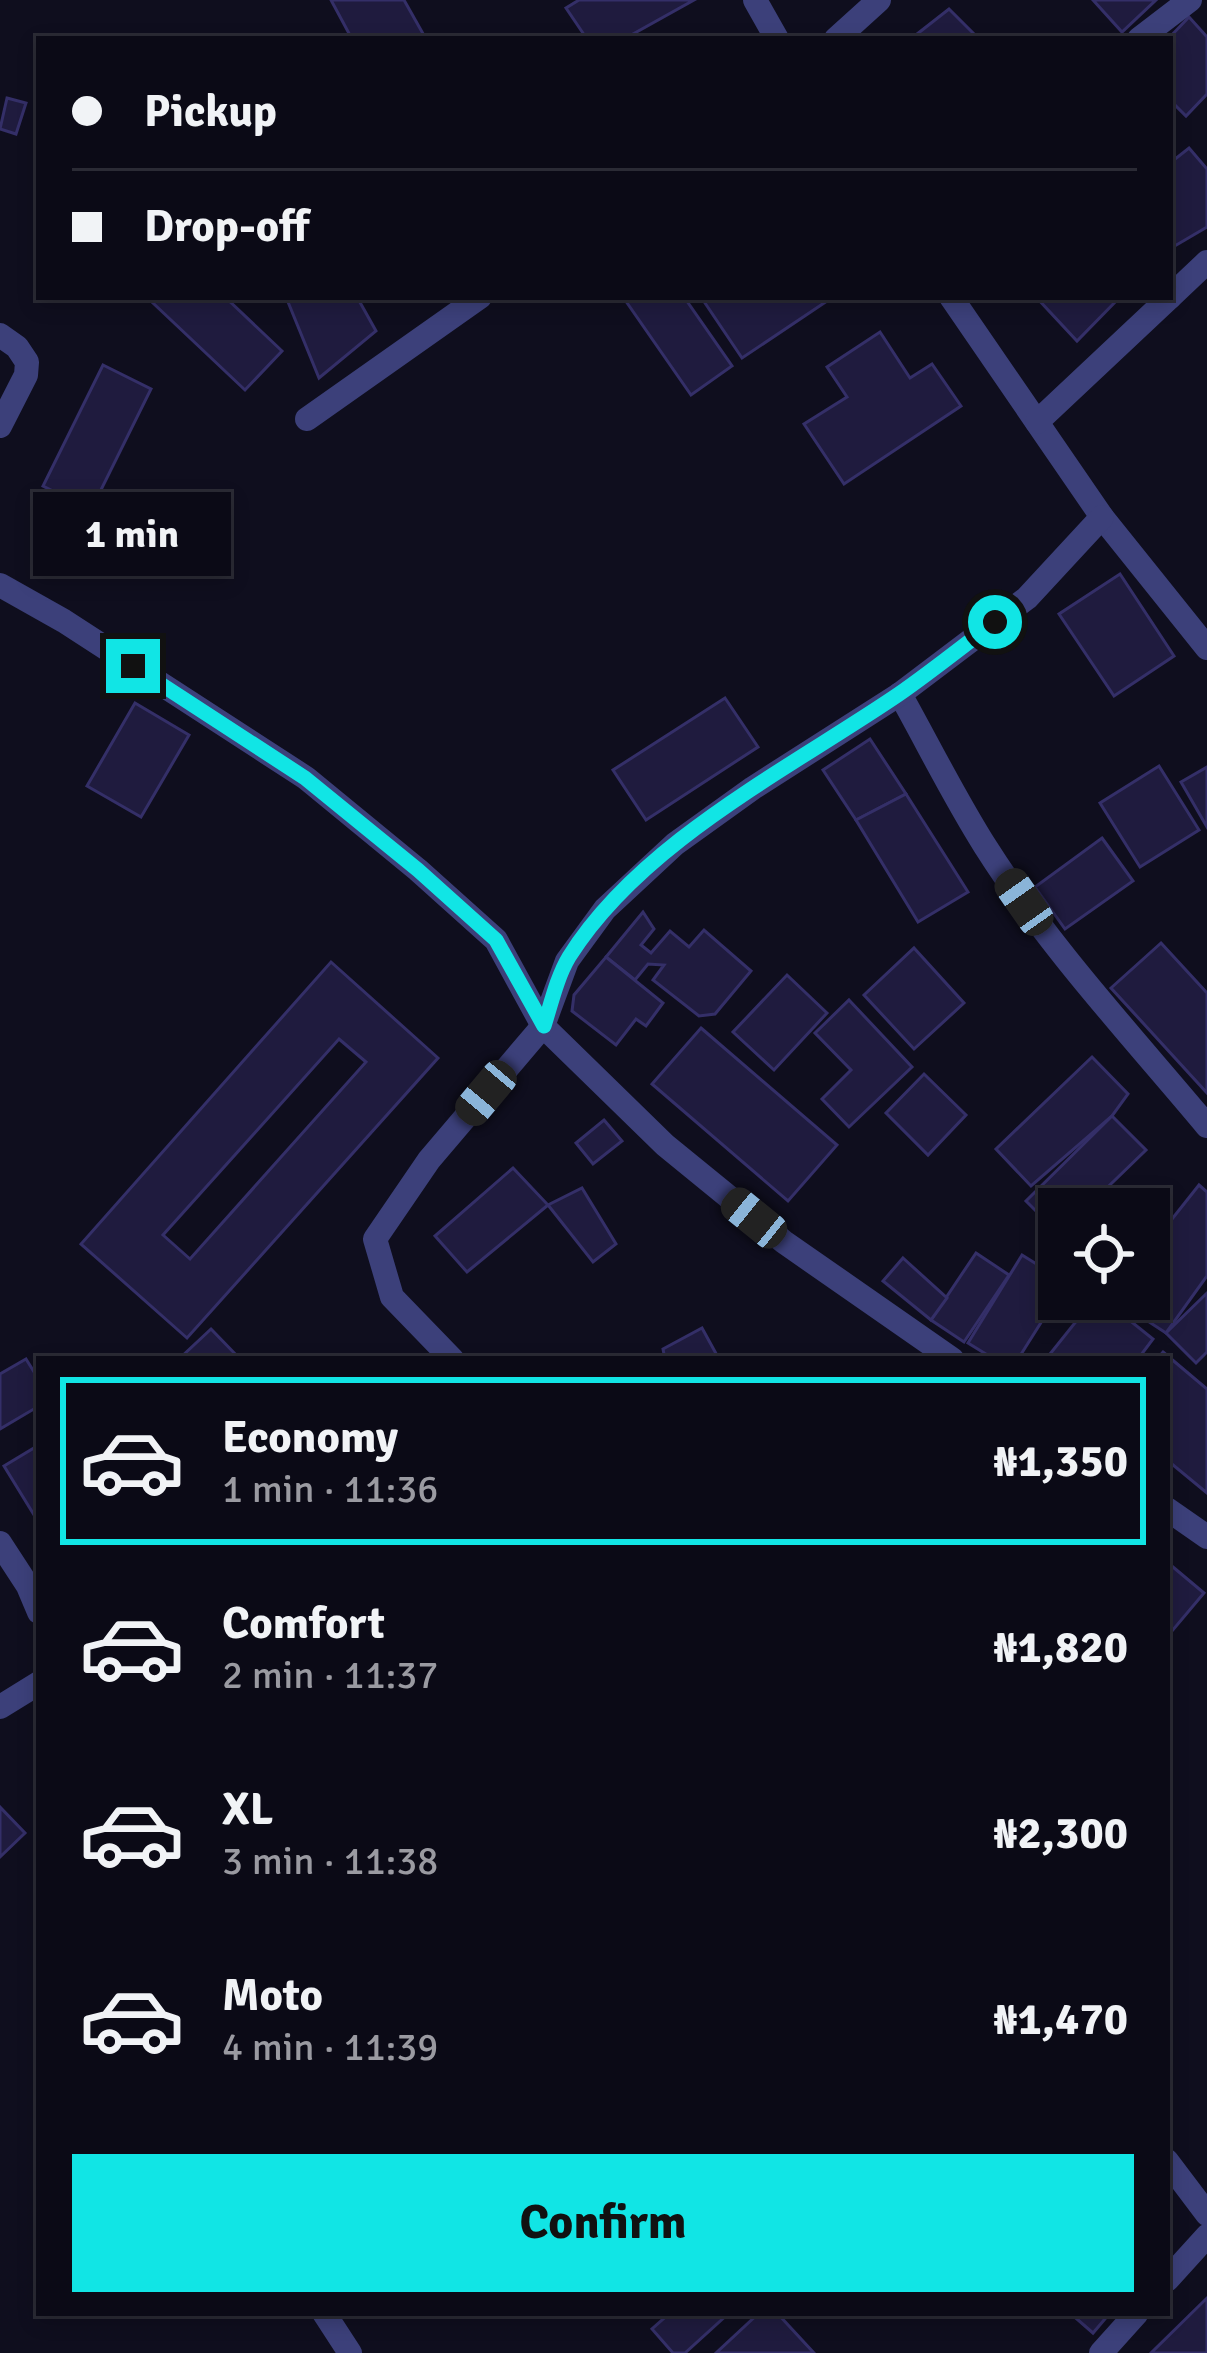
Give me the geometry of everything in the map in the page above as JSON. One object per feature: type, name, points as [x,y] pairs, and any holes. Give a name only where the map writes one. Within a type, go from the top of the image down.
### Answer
[{"type":"street","points":[[755,0],[775,36]]},
{"type":"street","points":[[839,36],[879,0]]},
{"type":"street","points":[[1143,36],[1190,0]]},
{"type":"street","points":[[1173,294],[1207,262]]},
{"type":"street","points":[[307,419],[476,300]]},
{"type":"street","points":[[953,300],[1102,517],[1207,648]]},
{"type":"street","points":[[1037,422],[1167,300]]},
{"type":"street","points":[[0,335],[27,362],[26,375],[0,426]]},
{"type":"street","points":[[449,1356],[392,1297],[375,1239],[429,1160],[544,1026],[567,961],[605,908],[675,844],[900,694],[1027,598],[1102,517]]},
{"type":"street","points":[[0,585],[64,621],[338,804],[496,940],[544,1026],[665,1145],[784,1242],[948,1356]]},
{"type":"street","points":[[900,694],[984,845],[1024,902],[1083,980],[1207,1126]]},
{"type":"street","points":[[1170,1511],[1207,1537]]},
{"type":"street","points":[[0,1543],[36,1605]]},
{"type":"street","points":[[0,1707],[36,1685]]},
{"type":"street","points":[[1170,2165],[1207,2214]]},
{"type":"street","points":[[1170,2277],[1207,2236]]},
{"type":"street","points":[[326,2316],[350,2353]]},
{"type":"street","points":[[1101,2353],[1135,2316]]},
{"type":"building","points":[[331,0],[404,0],[424,36],[350,36]]},
{"type":"building","points":[[579,0],[694,0],[629,36],[585,36],[566,8]]},
{"type":"building","points":[[1093,0],[1156,0],[1122,32]]},
{"type":"building","points":[[949,9],[976,36],[915,36]]},
{"type":"building","points":[[1189,17],[1207,37],[1207,94],[1186,116],[1173,103],[1171,36]]},
{"type":"building","points":[[7,98],[26,103],[16,134],[0,129]]},
{"type":"building","points":[[1189,148],[1207,169],[1207,227],[1173,247],[1173,161]]},
{"type":"building","points":[[228,300],[282,351],[245,390],[153,303]]},
{"type":"building","points":[[287,300],[359,300],[376,331],[319,378]]},
{"type":"building","points":[[625,300],[686,300],[732,366],[691,395]]},
{"type":"building","points":[[703,300],[829,300],[742,358]]},
{"type":"building","points":[[1039,300],[1117,300],[1077,341]]},
{"type":"building","points":[[880,332],[910,378],[932,364],[961,406],[844,484],[804,424],[847,397],[827,367]]},
{"type":"building","points":[[103,365],[151,389],[91,510],[43,486]]},
{"type":"building","points":[[1120,574],[1174,656],[1114,696],[1059,614]]},
{"type":"building","points":[[725,698],[758,747],[646,820],[613,770]]},
{"type":"building","points":[[135,703],[189,735],[141,817],[87,786]]},
{"type":"building","points":[[870,739],[906,794],[856,820],[823,770]]},
{"type":"building","points":[[1159,766],[1199,830],[1140,867],[1100,803]]},
{"type":"building","points":[[1207,767],[1207,827],[1181,782]]},
{"type":"building","points":[[906,794],[968,892],[918,922],[856,820]]},
{"type":"building","points":[[1102,838],[1133,881],[1065,929],[1035,887]]},
{"type":"building","points":[[643,912],[654,929],[641,945],[651,953],[670,931],[689,947],[704,930],[751,971],[715,1014],[699,1016],[653,980],[664,965],[648,964],[635,980],[606,957]]},
{"type":"building","points":[[1161,943],[1207,993],[1207,1093],[1111,988]]},
{"type":"building","points":[[914,948],[964,1003],[914,1049],[864,995]]},
{"type":"building","points":[[606,957],[663,1003],[646,1026],[636,1019],[616,1045],[572,1011],[574,995]]},
{"type":"building","points":[[331,962],[438,1058],[187,1338],[81,1244]],"holes":[[[339,1039],[366,1062],[190,1259],[163,1235]]]},
{"type":"building","points":[[787,975],[827,1013],[774,1070],[733,1032]]},
{"type":"building","points":[[849,1000],[912,1067],[849,1127],[822,1099],[851,1070],[815,1033]]},
{"type":"building","points":[[701,1028],[837,1145],[788,1201],[652,1084]]},
{"type":"building","points":[[1092,1057],[1128,1094],[1112,1116],[1031,1186],[996,1149]]},
{"type":"building","points":[[924,1074],[966,1115],[928,1155],[886,1113]]},
{"type":"building","points":[[1112,1116],[1146,1150],[1107,1188],[1039,1188]]},
{"type":"building","points":[[604,1120],[622,1141],[593,1164],[576,1143]]},
{"type":"building","points":[[513,1168],[548,1205],[467,1272],[435,1236]]},
{"type":"building","points":[[1199,1185],[1207,1192],[1207,1276],[1166,1333],[1146,1320],[1170,1320],[1170,1222]]},
{"type":"building","points":[[582,1188],[616,1244],[593,1262],[548,1205]]},
{"type":"building","points":[[1038,1189],[1038,1213],[1026,1201]]},
{"type":"building","points":[[976,1253],[1009,1275],[964,1342],[931,1320]]},
{"type":"building","points":[[1022,1255],[1038,1265],[1038,1320],[1043,1320],[1020,1356],[989,1356],[968,1343]]},
{"type":"building","points":[[903,1258],[947,1298],[931,1320],[883,1281]]},
{"type":"building","points":[[1207,1293],[1207,1352],[1196,1363],[1166,1333]]},
{"type":"building","points":[[1077,1320],[1129,1320],[1153,1339],[1140,1356],[1048,1356]]},
{"type":"building","points":[[702,1328],[717,1356],[664,1356],[663,1349]]},
{"type":"building","points":[[211,1329],[237,1356],[182,1356]]},
{"type":"building","points":[[1170,1358],[1207,1389],[1207,1493],[1170,1462]]},
{"type":"building","points":[[26,1359],[36,1375],[36,1408],[0,1429],[0,1374]]},
{"type":"building","points":[[36,1447],[36,1518],[4,1466]]},
{"type":"building","points":[[1170,1565],[1204,1593],[1170,1633]]},
{"type":"building","points":[[0,1807],[25,1833],[0,1857]]},
{"type":"building","points":[[1207,2298],[1207,2353],[1151,2353]]},
{"type":"building","points":[[667,2316],[726,2316],[685,2353],[673,2353],[652,2329]]},
{"type":"building","points":[[756,2316],[780,2316],[814,2353],[716,2353]]},
{"type":"building","points":[[1073,2316],[1107,2316],[1093,2333]]},
{"type":"route","points":[[133,666],[305,778],[418,870],[496,940],[544,1026],[567,961],[605,908],[675,844],[900,694],[995,622]]}]
